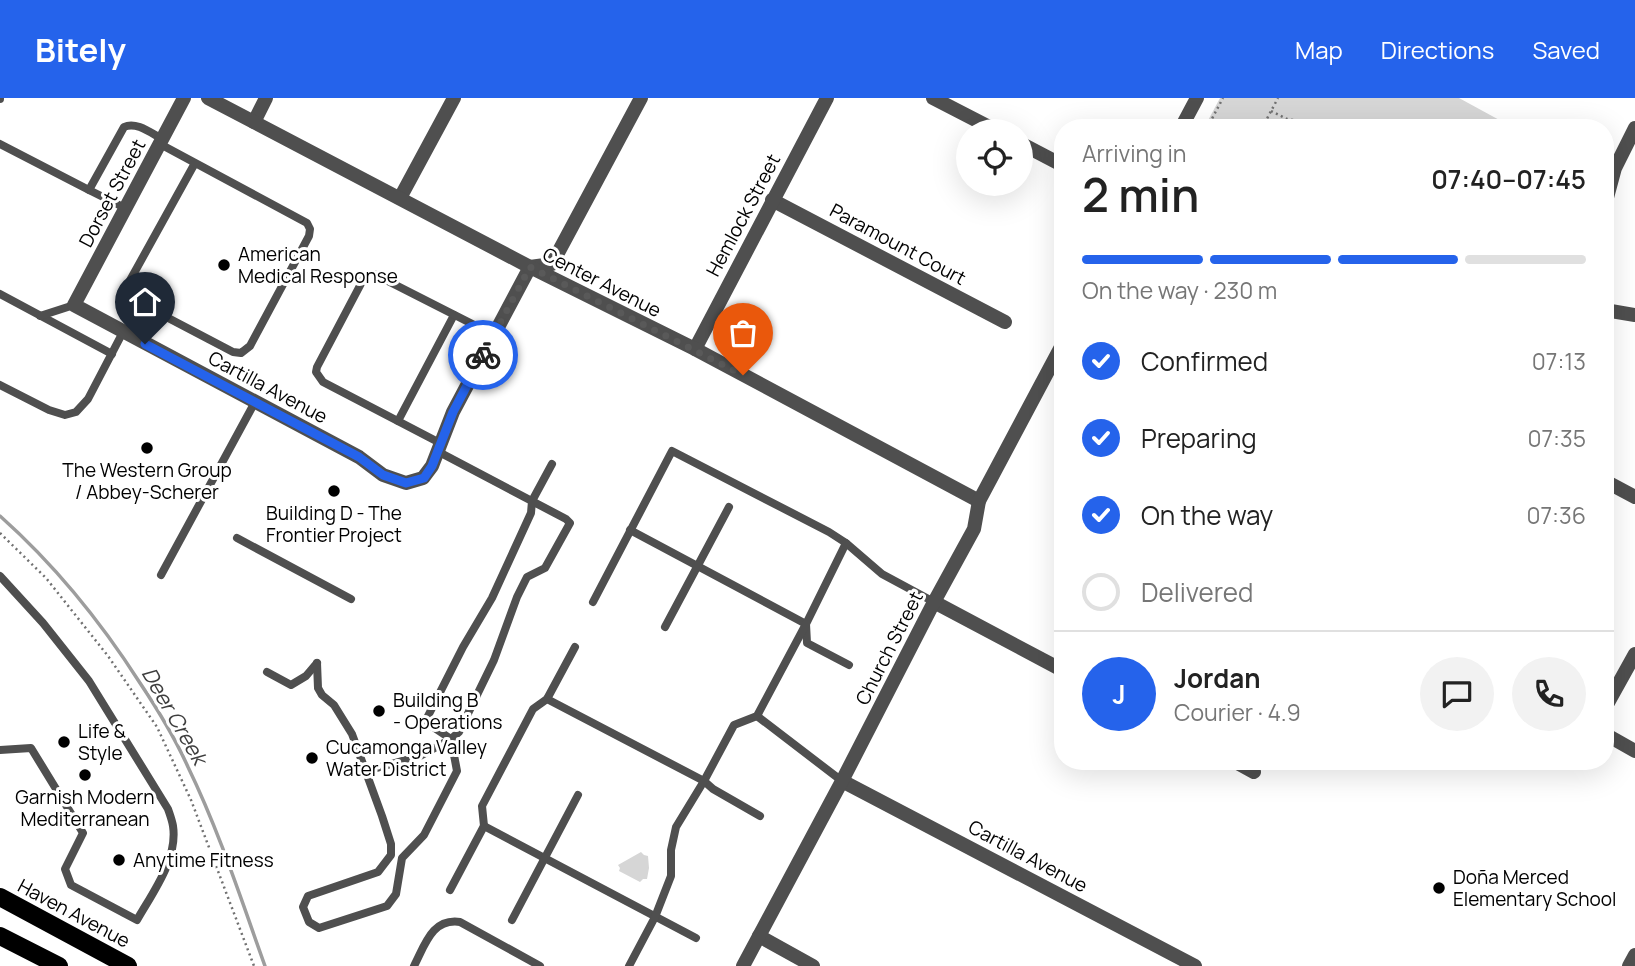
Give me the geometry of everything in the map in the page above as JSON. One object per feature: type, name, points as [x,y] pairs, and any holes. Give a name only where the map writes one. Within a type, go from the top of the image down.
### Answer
[{"type":"main road","name":"Haven Avenue","points":[[0,897],[128,966]]},
{"type":"main road","points":[[0,936],[59,966]]},
{"type":"street","name":"Dorset Street","points":[[74,305],[184,98]]},
{"type":"street","name":"Center Avenue","points":[[208,98],[530,267],[695,349],[979,501]]},
{"type":"street","points":[[254,122],[267,98]]},
{"type":"street","points":[[400,198],[454,98]]},
{"type":"street","points":[[438,447],[453,412],[530,267],[552,264],[641,98]]},
{"type":"street","name":"Hemlock Street","points":[[695,349],[827,98]]},
{"type":"street","points":[[933,98],[974,119]]},
{"type":"street","points":[[1186,119],[1197,98]]},
{"type":"street","points":[[1614,172],[1635,128]]},
{"type":"street","points":[[1033,150],[1054,161]]},
{"type":"street","name":"Paramount Court","points":[[772,200],[1005,323]]},
{"type":"street","name":"Cartilla Avenue","points":[[74,305],[359,457],[383,475],[406,483],[424,478],[432,466],[438,447]]},
{"type":"street","points":[[1614,312],[1635,315]]},
{"type":"street","name":"Church Street","points":[[743,966],[974,529],[979,501],[1054,360]]},
{"type":"street","points":[[1614,486],[1635,497]]},
{"type":"street","points":[[934,602],[1054,666]]},
{"type":"street","points":[[1614,692],[1635,654]]},
{"type":"street","points":[[1614,739],[1635,751]]},
{"type":"street","points":[[1250,770],[1254,772]]},
{"type":"street","name":"Cartilla Avenue","points":[[842,781],[1195,966]]},
{"type":"street","points":[[759,936],[813,966]]},
{"type":"street","points":[[1629,966],[1635,955]]},
{"type":"lane","points":[[89,190],[124,127],[129,124],[307,223],[309,236],[250,346],[241,353],[233,352],[132,299],[128,292],[128,284],[195,163]]},
{"type":"lane","points":[[0,144],[125,208]]},
{"type":"lane","points":[[366,771],[421,756],[459,733],[494,660],[527,577],[545,568],[570,523],[398,421],[323,382],[316,372],[317,367],[368,275],[374,274],[494,335]]},
{"type":"lane","points":[[0,294],[111,354]]},
{"type":"lane","points":[[40,316],[74,305]]},
{"type":"lane","points":[[398,421],[454,315]]},
{"type":"lane","points":[[0,385],[49,410],[65,415],[76,412],[88,399],[123,332]]},
{"type":"lane","points":[[161,575],[255,402]]},
{"type":"lane","points":[[593,602],[672,451],[829,532],[883,575],[934,602]]},
{"type":"lane","points":[[267,672],[291,685],[306,676],[317,663],[318,688],[334,705],[352,734],[391,844],[391,855],[379,872],[308,896],[303,907],[309,922],[319,928],[387,906],[396,894],[402,858],[424,835],[457,771],[451,739],[427,723],[428,716],[492,598],[531,513],[532,501],[552,464]]},
{"type":"lane","points":[[665,627],[729,507]]},
{"type":"lane","points":[[630,530],[806,624]]},
{"type":"lane","points":[[237,538],[351,599]]},
{"type":"lane","points":[[629,966],[655,916],[671,876],[671,850],[676,827],[734,725],[757,716],[846,543]]},
{"type":"lane","points":[[0,576],[43,623],[89,681],[168,809],[173,828],[172,849],[166,868],[137,920],[71,885],[65,869],[83,833],[31,748],[0,750]]},
{"type":"lane","points":[[806,624],[807,643],[849,666]]},
{"type":"lane","points":[[450,890],[484,826],[482,806],[533,709],[547,699],[575,647]]},
{"type":"lane","points":[[547,699],[704,781],[713,789],[761,816]]},
{"type":"lane","points":[[757,716],[842,781]]},
{"type":"lane","points":[[512,920],[578,796]]},
{"type":"lane","points":[[484,826],[696,938]]},
{"type":"lane","points":[[391,855],[402,858]]},
{"type":"lane","points":[[414,966],[434,929],[451,921],[460,922],[540,966]]},
{"type":"path","points":[[1212,119],[1223,98]]},
{"type":"path","points":[[1267,119],[1278,98]]},
{"type":"path","points":[[1271,111],[1287,119]]},
{"type":"path","points":[[0,533],[46,578],[108,656],[157,727],[191,800],[254,966]]},
{"type":"shaded area","points":[[1220,98],[1459,98],[1498,119],[1209,119]]},
{"type":"shaded area","points":[[641,852],[648,856],[649,868],[647,879],[640,882],[619,871],[618,865]]},
{"type":"waterway","name":"Deer Creek","points":[[0,516],[40,554],[93,616],[166,724],[210,816],[265,966]]},
{"type":"way so far","points":[[483,355],[530,267],[743,375]]},
{"type":"place","name":"American Medical Response","points":[[224,265]]},
{"type":"place","name":"The Western Group / Abbey-Scherer","points":[[147,448]]},
{"type":"place","name":"Building D - The Frontier Project","points":[[334,491]]},
{"type":"place","name":"Building B - Operations","points":[[379,711]]},
{"type":"place","name":"Life & Style","points":[[64,742]]},
{"type":"place","name":"Cucamonga Valley Water District","points":[[312,758]]},
{"type":"place","name":"Garnish Modern Mediterranean","points":[[85,775]]},
{"type":"place","name":"Anytime Fitness","points":[[119,860]]},
{"type":"place","name":"Doña Merced Elementary School","points":[[1439,888]]},
{"type":"route","points":[[145,344],[359,457],[383,475],[406,483],[424,478],[432,466],[453,412],[483,355]]}]
